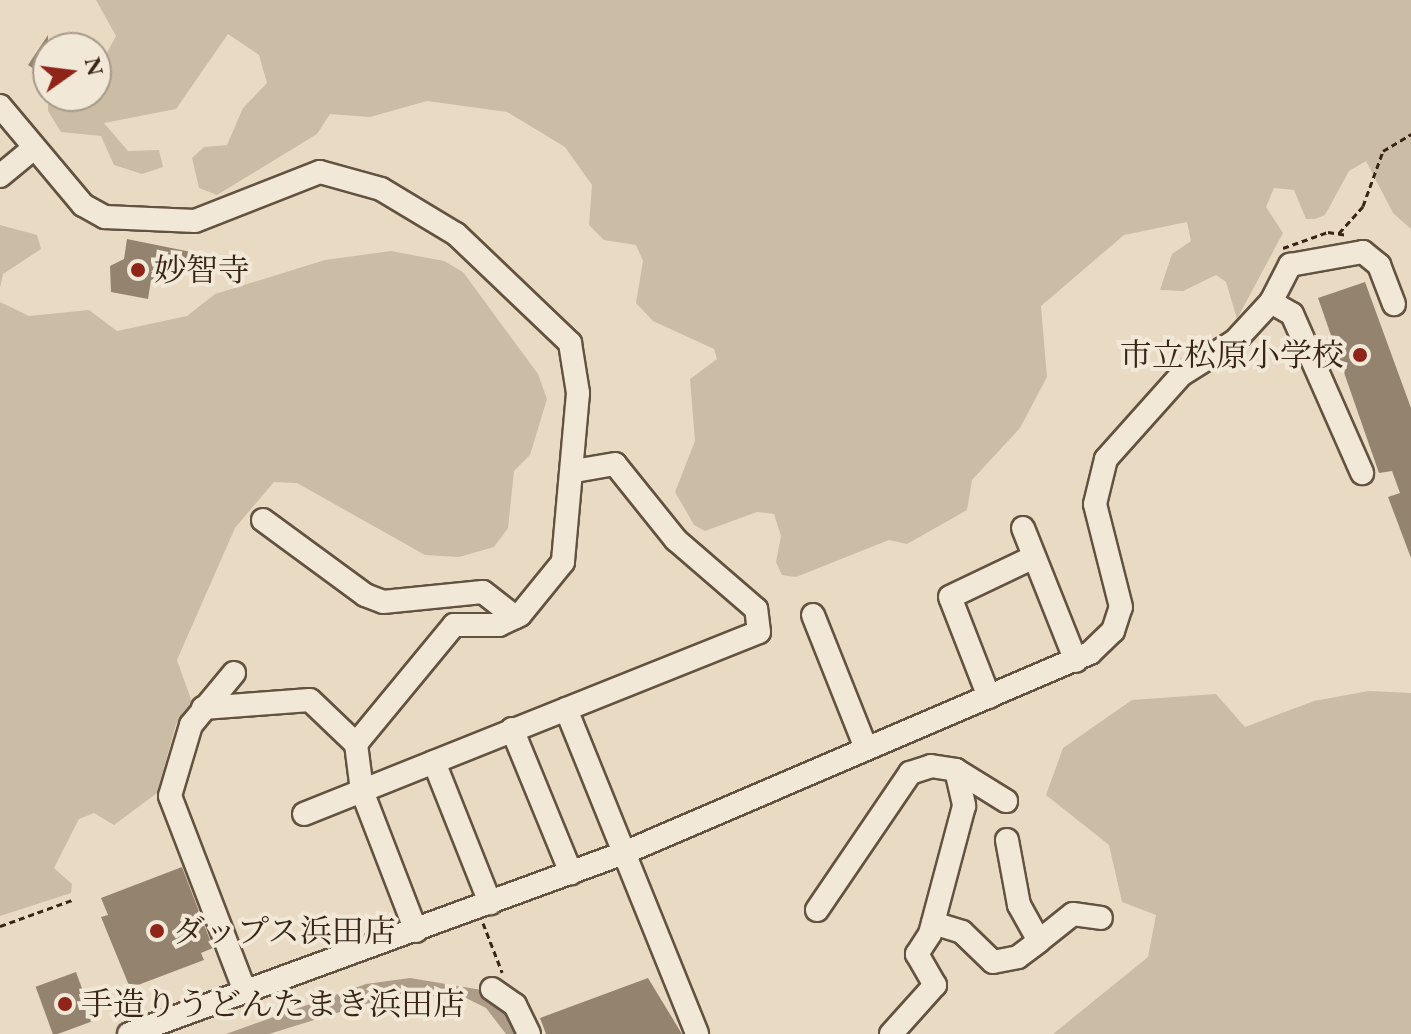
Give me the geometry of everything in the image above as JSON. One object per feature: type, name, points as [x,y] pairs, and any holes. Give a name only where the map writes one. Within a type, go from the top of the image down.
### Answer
[{"type":"street","points":[[0,106],[83,205],[105,217],[195,221],[320,172],[402,200],[480,254],[570,343],[578,393],[574,471],[563,562],[515,617],[499,625],[454,625],[356,744]]},
{"type":"street","points":[[0,176],[34,148]]},
{"type":"street","points":[[129,1034],[624,853],[1076,661],[1100,646],[1119,620],[1118,584],[1095,504],[1106,459],[1181,375],[1245,332],[1271,302],[1290,265],[1363,252],[1379,265],[1394,304]]},
{"type":"street","points":[[1271,302],[1292,314],[1362,473]]},
{"type":"street","points":[[304,814],[759,632],[762,622],[756,609],[676,540],[615,464],[574,471]]},
{"type":"street","points":[[263,520],[365,595],[383,602],[483,592],[515,617]]},
{"type":"street","points":[[1023,528],[1076,661]]},
{"type":"street","points":[[989,697],[950,597],[1034,557]]},
{"type":"street","points":[[813,615],[866,748]]},
{"type":"street","points":[[234,673],[203,708],[187,735],[171,801],[245,991]]},
{"type":"street","points":[[203,708],[310,700],[356,744],[362,791],[416,931]]},
{"type":"street","points":[[566,709],[697,1034]]},
{"type":"street","points":[[512,729],[571,873]]},
{"type":"street","points":[[434,762],[484,906]]},
{"type":"street","points":[[817,910],[910,773],[956,770],[1006,801]]},
{"type":"street","points":[[891,1034],[933,991],[933,975],[917,954],[933,923],[964,806],[956,770]]},
{"type":"street","points":[[1007,840],[1019,905],[1039,941]]},
{"type":"street","points":[[933,923],[962,932],[993,962],[1018,957],[1073,914],[1101,918]]},
{"type":"street","points":[[498,983],[515,1005],[529,1034]]},
{"type":"path","points":[[1339,233],[1363,206],[1383,151],[1411,134]]},
{"type":"path","points":[[0,926],[72,900]]},
{"type":"path","points":[[484,906],[498,983]]},
{"type":"shaded area","points":[[96,0],[1411,0],[1411,229],[1393,213],[1366,161],[1349,171],[1325,215],[1315,219],[1306,219],[1294,190],[1274,188],[1266,207],[1283,233],[1237,319],[1226,282],[1216,275],[1183,291],[1160,290],[1172,254],[1191,241],[1187,222],[1124,235],[1041,306],[1047,377],[1020,428],[972,480],[967,510],[907,544],[889,540],[796,577],[782,575],[776,562],[781,536],[774,514],[757,512],[705,531],[694,525],[675,492],[695,441],[690,379],[717,359],[714,349],[653,321],[636,303],[643,261],[636,245],[604,240],[589,225],[592,185],[565,147],[507,112],[427,101],[370,117],[330,114],[317,134],[217,195],[199,188],[192,158],[204,147],[227,145],[243,108],[267,83],[259,55],[228,34],[176,109],[104,123],[128,151],[159,150],[163,167],[142,174],[114,165],[101,136],[61,132],[49,112],[112,112],[112,43],[116,36]]},
{"type":"shaded area","points":[[0,225],[37,235],[41,249],[3,274],[0,288]]},
{"type":"shaded area","points":[[391,251],[444,261],[463,272],[538,374],[547,399],[530,455],[514,471],[508,528],[494,547],[459,557],[425,555],[297,483],[274,482],[235,528],[177,660],[193,705],[176,724],[157,793],[114,825],[94,813],[79,819],[54,868],[72,884],[71,893],[0,916],[0,302],[29,316],[89,310],[117,331],[187,316],[215,294],[325,260]]},
{"type":"shaded area","points":[[1369,691],[1411,693],[1411,1034],[1053,1034],[1148,957],[1156,915],[1122,902],[1109,845],[1046,795],[1063,748],[1132,700],[1216,694],[1245,727],[1314,701]]},
{"type":"shaded area","points":[[410,978],[494,992],[524,1034],[506,1034],[486,1008],[466,998],[398,994],[269,1034],[226,1034],[366,984]]},
{"type":"building","name":"妙智寺","points":[[127,239],[196,253],[193,271],[167,266],[164,283],[151,280],[148,299],[111,292],[110,266],[124,259]]},
{"type":"building","points":[[1365,282],[1411,408],[1411,558],[1388,497],[1400,493],[1392,471],[1379,473],[1318,298]]},
{"type":"building","name":"ダップス浜田店","points":[[182,867],[213,948],[201,953],[204,960],[130,988],[101,917],[108,915],[101,898]]},
{"type":"building","name":"手造りうどんたまき浜田店","points":[[76,972],[94,1021],[53,1034],[36,987]]},
{"type":"building","points":[[648,978],[682,1034],[546,1034],[540,1018]]},
{"type":"place","name":"妙智寺","points":[[138,270]]},
{"type":"place","name":"市立松原小学校","points":[[1360,355]]},
{"type":"place","name":"ダップス浜田店","points":[[157,931]]},
{"type":"place","name":"手造りうどんたまき浜田店","points":[[65,1004]]}]
